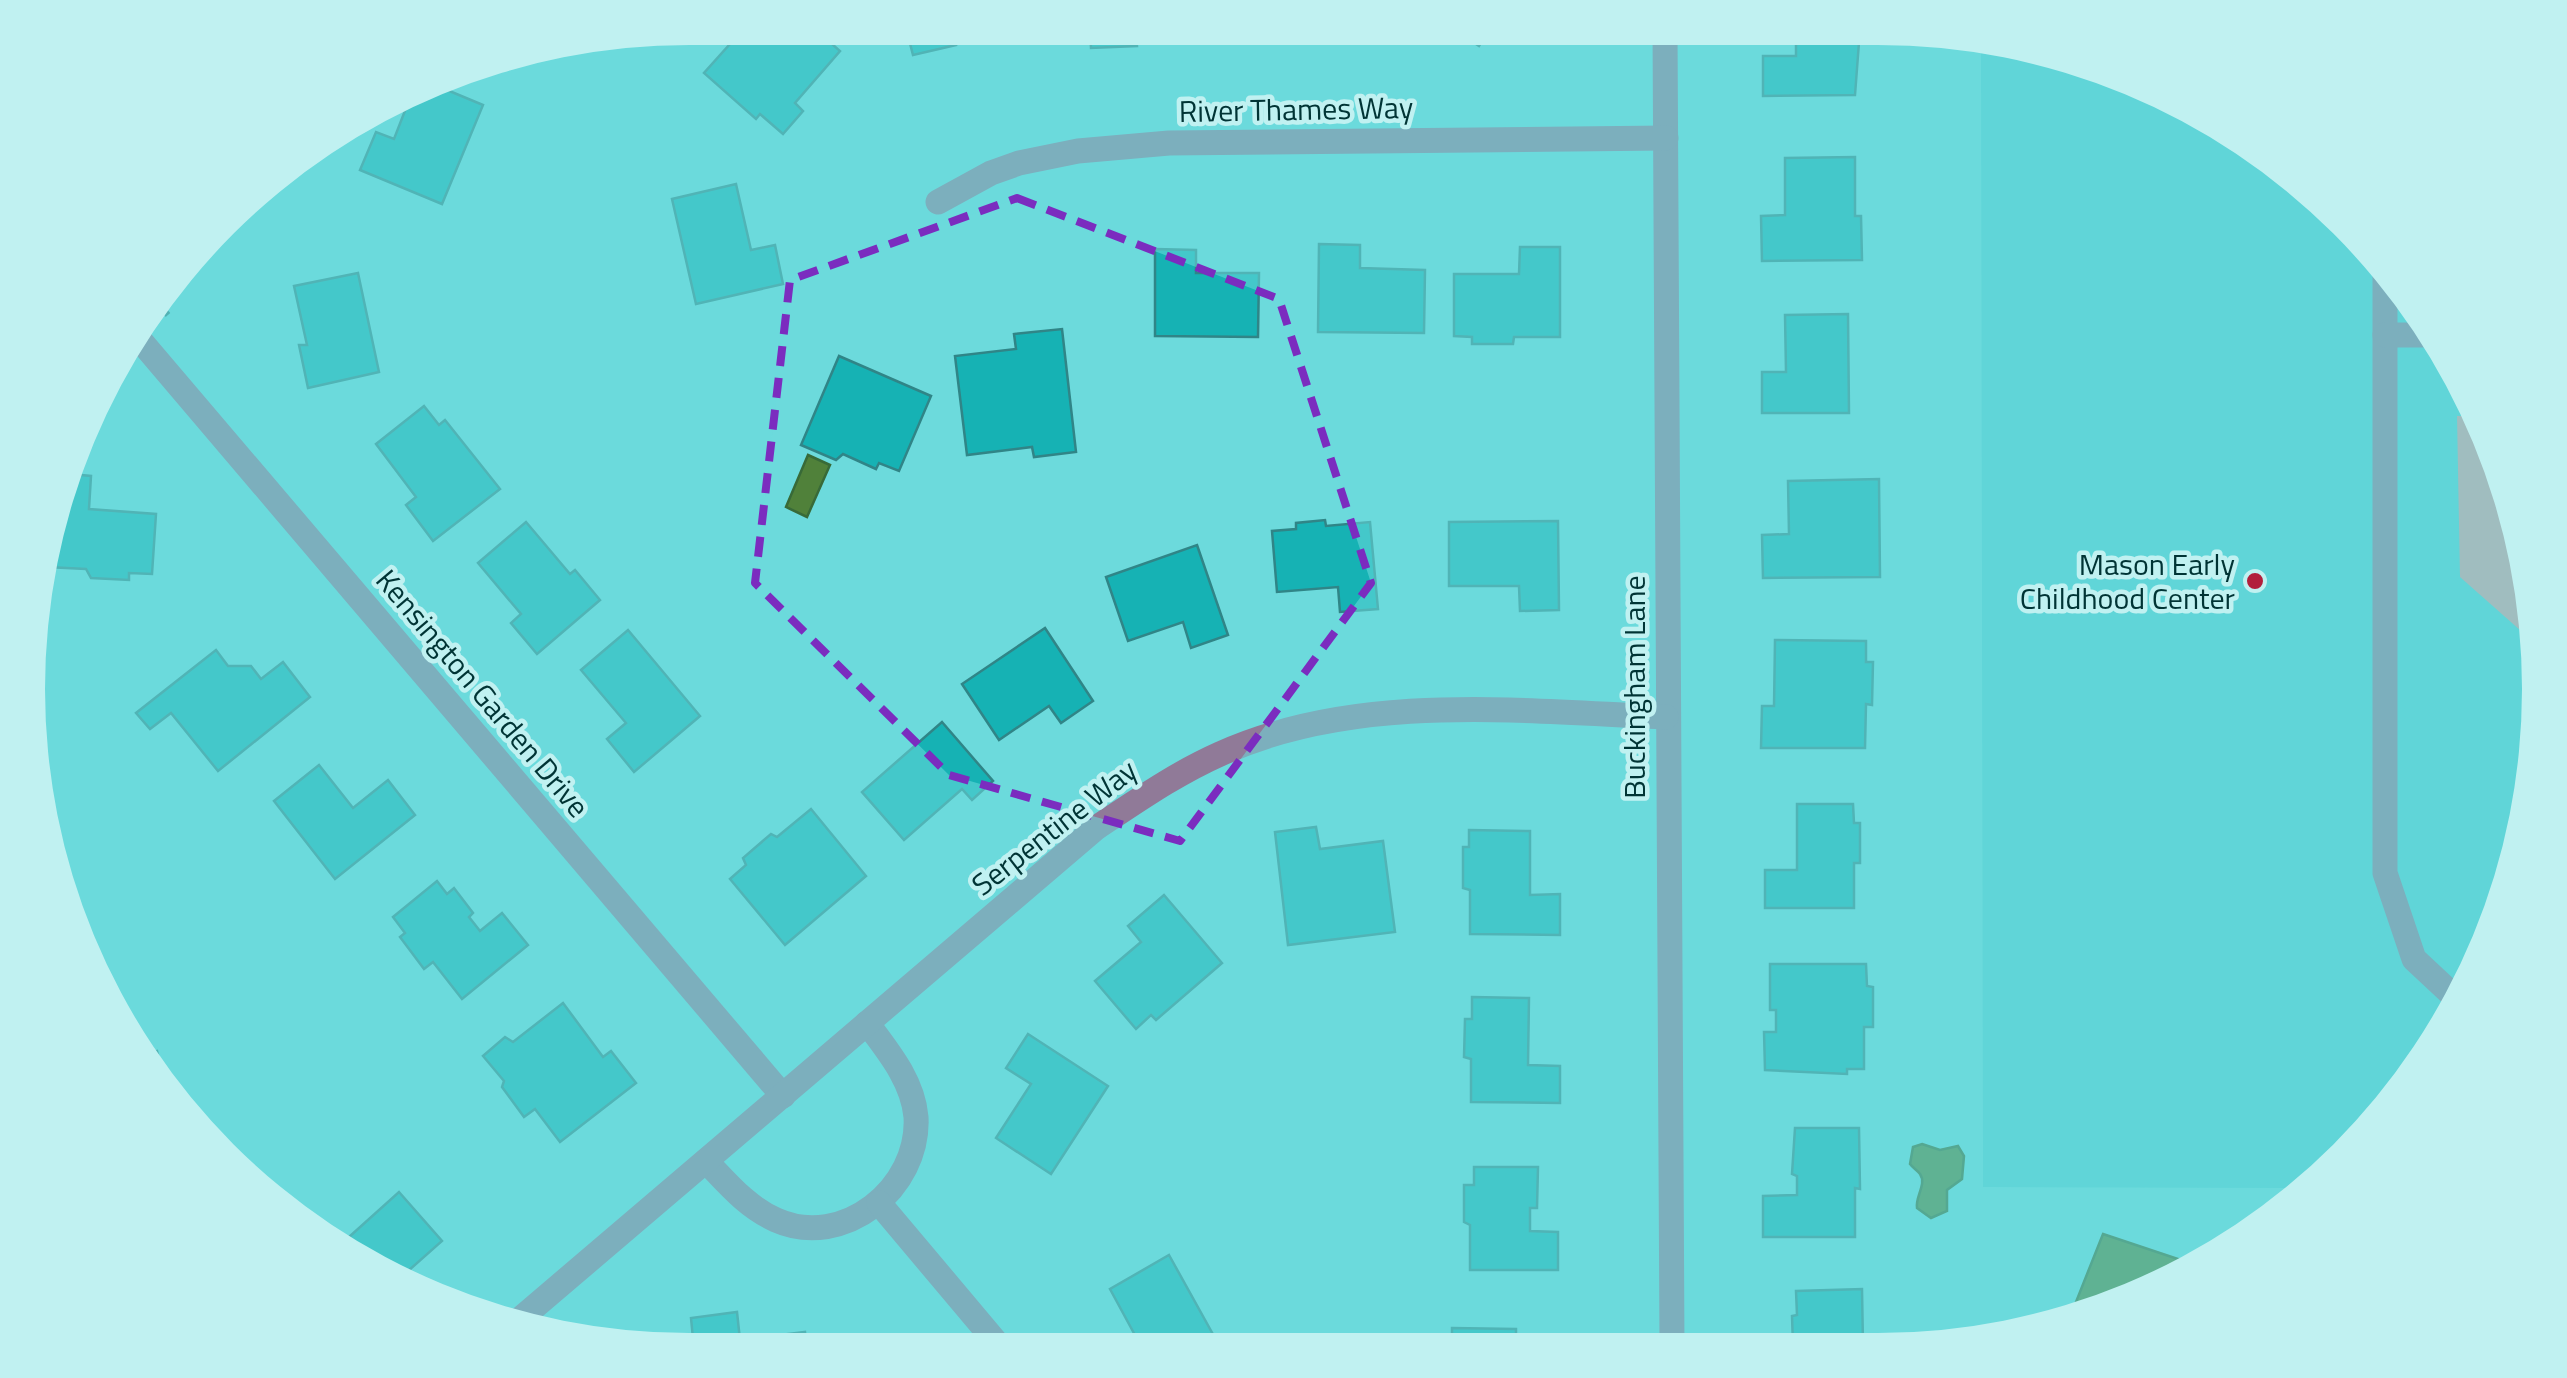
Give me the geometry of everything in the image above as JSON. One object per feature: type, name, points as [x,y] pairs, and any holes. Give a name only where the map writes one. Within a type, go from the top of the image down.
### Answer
[{"type":"street","name":"Buckingham Lane","points":[[1665,45],[1672,1333]]},
{"type":"street","name":"River Thames Way","points":[[938,202],[1019,162],[1114,148],[1229,141],[1666,138]]},
{"type":"street","points":[[2385,292],[2385,873],[2414,958],[2448,989]]},
{"type":"street","points":[[2385,335],[2416,336]]},
{"type":"street","name":"Kensington Garden Drive","points":[[145,346],[783,1096]]},
{"type":"street","name":"Serpentine Way","points":[[528,1312],[1096,828],[1171,777],[1225,752],[1312,725],[1372,714],[1462,709],[1666,717]]},
{"type":"street","points":[[706,1162],[751,1207],[796,1227],[827,1226],[857,1218],[879,1203],[902,1176],[913,1148],[916,1116],[908,1086],[894,1058],[867,1023]]},
{"type":"street","points":[[879,1203],[988,1333]]},
{"type":"highlighted area","points":[[1017,198],[1279,299],[1371,583],[1180,841],[949,775],[755,583],[790,280]]},
{"type":"shaded area","name":"Mason Early Childhood Center","points":[[1981,54],[2085,79],[2200,131],[2303,205],[2362,264],[2436,367],[2488,482],[2510,563],[2522,689],[2510,815],[2488,896],[2456,974],[2389,1081],[2303,1173],[2285,1188],[1983,1187]]},
{"type":"shaded area","points":[[2457,416],[2461,416],[2473,443],[2500,522],[2519,629],[2460,577]]},
{"type":"shaded area","points":[[808,455],[830,465],[807,517],[786,507]]},
{"type":"shaded area","points":[[1922,1144],[1940,1150],[1958,1146],[1964,1156],[1962,1179],[1947,1190],[1947,1211],[1931,1218],[1917,1208],[1922,1178],[1910,1164],[1913,1147]]},
{"type":"shaded area","points":[[2103,1234],[2178,1259],[2124,1284],[2076,1302]]},
{"type":"building","points":[[729,45],[833,45],[840,51],[795,103],[803,111],[783,134],[760,114],[756,119],[704,73]]},
{"type":"building","points":[[910,45],[956,45],[913,55]]},
{"type":"building","points":[[1091,45],[1137,46],[1091,48]]},
{"type":"building","points":[[1796,45],[1859,45],[1855,95],[1763,96],[1763,56],[1796,56]]},
{"type":"building","points":[[450,91],[483,105],[442,204],[360,170],[376,132],[394,139],[405,111]]},
{"type":"building","points":[[1855,157],[1855,216],[1861,216],[1862,260],[1762,261],[1761,216],[1785,215],[1785,158]]},
{"type":"building","points":[[736,184],[751,250],[775,245],[783,284],[696,304],[672,199]]},
{"type":"building","points":[[1319,244],[1360,245],[1360,268],[1425,270],[1424,333],[1318,332]]},
{"type":"building","points":[[1520,247],[1560,247],[1560,337],[1514,337],[1513,344],[1472,344],[1472,337],[1454,336],[1454,274],[1519,274]]},
{"type":"building","points":[[1155,249],[1196,250],[1196,273],[1259,273],[1258,337],[1155,336]]},
{"type":"building","points":[[358,273],[379,372],[308,388],[299,345],[307,345],[294,286]]},
{"type":"building","points":[[1848,314],[1849,413],[1762,413],[1762,372],[1786,372],[1785,315]]},
{"type":"building","points":[[1062,329],[1076,452],[1034,457],[1032,447],[967,455],[955,356],[1016,349],[1014,334]]},
{"type":"building","points":[[839,356],[931,396],[899,471],[879,463],[876,469],[843,454],[836,460],[801,445]]},
{"type":"building","points":[[424,406],[439,425],[445,420],[500,489],[433,541],[406,505],[416,497],[376,444]]},
{"type":"building","points":[[82,475],[91,476],[89,509],[156,514],[152,574],[129,573],[129,580],[91,578],[86,569],[56,567]]},
{"type":"building","points":[[1879,479],[1880,577],[1763,578],[1762,535],[1789,534],[1788,481]]},
{"type":"building","points":[[1325,520],[1326,526],[1370,522],[1378,609],[1340,612],[1338,587],[1277,592],[1272,531]]},
{"type":"building","points":[[1558,521],[1559,610],[1520,611],[1519,586],[1449,586],[1449,522]]},
{"type":"building","points":[[526,522],[570,574],[575,570],[600,600],[537,654],[511,623],[521,614],[478,563]]},
{"type":"building","points":[[1197,545],[1228,635],[1191,648],[1183,622],[1128,641],[1106,577]]},
{"type":"building","points":[[1045,628],[1093,701],[1061,723],[1049,706],[999,740],[962,684]]},
{"type":"building","points":[[628,630],[700,716],[634,772],[607,739],[626,723],[581,670]]},
{"type":"building","points":[[1775,640],[1866,641],[1866,662],[1873,662],[1872,705],[1866,704],[1865,748],[1761,748],[1762,706],[1774,706]]},
{"type":"building","points":[[216,650],[228,666],[251,666],[261,679],[283,662],[310,697],[218,771],[171,713],[150,729],[136,713]]},
{"type":"building","points":[[942,722],[993,781],[972,800],[962,789],[904,840],[862,792]]},
{"type":"building","points":[[319,765],[353,808],[388,780],[415,815],[335,879],[274,801]]},
{"type":"building","points":[[1797,804],[1853,804],[1854,823],[1860,823],[1860,863],[1854,863],[1854,908],[1765,908],[1765,870],[1797,870]]},
{"type":"building","points":[[811,809],[866,876],[785,945],[730,879],[746,865],[743,858],[771,834],[777,837]]},
{"type":"building","points":[[1316,827],[1320,849],[1383,841],[1395,932],[1288,945],[1275,832]]},
{"type":"building","points":[[1469,830],[1530,831],[1530,895],[1560,894],[1560,935],[1470,934],[1470,890],[1463,888],[1463,847],[1469,847]]},
{"type":"building","points":[[437,881],[447,894],[454,888],[473,913],[469,917],[480,931],[502,913],[528,945],[462,999],[433,962],[424,969],[400,937],[405,933],[393,917]]},
{"type":"building","points":[[1164,895],[1222,963],[1156,1020],[1151,1015],[1136,1029],[1095,981],[1141,942],[1128,926]]},
{"type":"building","points":[[1770,964],[1866,964],[1867,986],[1873,987],[1873,1027],[1864,1027],[1864,1069],[1847,1069],[1847,1074],[1765,1070],[1764,1032],[1776,1032],[1776,1010],[1770,1010]]},
{"type":"building","points":[[1472,997],[1529,998],[1528,1065],[1560,1066],[1560,1103],[1471,1102],[1471,1059],[1464,1057],[1465,1019],[1472,1019]]},
{"type":"building","points":[[563,1003],[603,1057],[611,1051],[636,1083],[560,1142],[535,1109],[524,1117],[502,1087],[504,1081],[483,1056],[505,1037],[513,1042]]},
{"type":"building","points":[[1028,1034],[1108,1086],[1051,1174],[996,1138],[1031,1084],[1006,1068]]},
{"type":"building","points":[[1795,1128],[1859,1128],[1860,1189],[1855,1188],[1855,1237],[1763,1237],[1763,1196],[1797,1195],[1797,1176],[1792,1174]]},
{"type":"building","points":[[1474,1167],[1538,1167],[1537,1208],[1530,1208],[1530,1231],[1558,1232],[1558,1270],[1470,1270],[1470,1225],[1464,1222],[1464,1185],[1474,1185]]},
{"type":"building","points":[[399,1192],[442,1241],[410,1270],[350,1236]]},
{"type":"building","points":[[1169,1255],[1212,1333],[1134,1333],[1110,1289]]},
{"type":"building","points":[[1862,1289],[1863,1333],[1793,1333],[1796,1291]]},
{"type":"building","points":[[737,1312],[739,1333],[692,1333],[691,1318]]},
{"type":"building","points":[[1452,1328],[1516,1329],[1516,1333],[1452,1333]]},
{"type":"place","name":"Mason Early Childhood Center","points":[[2255,581]]}]
